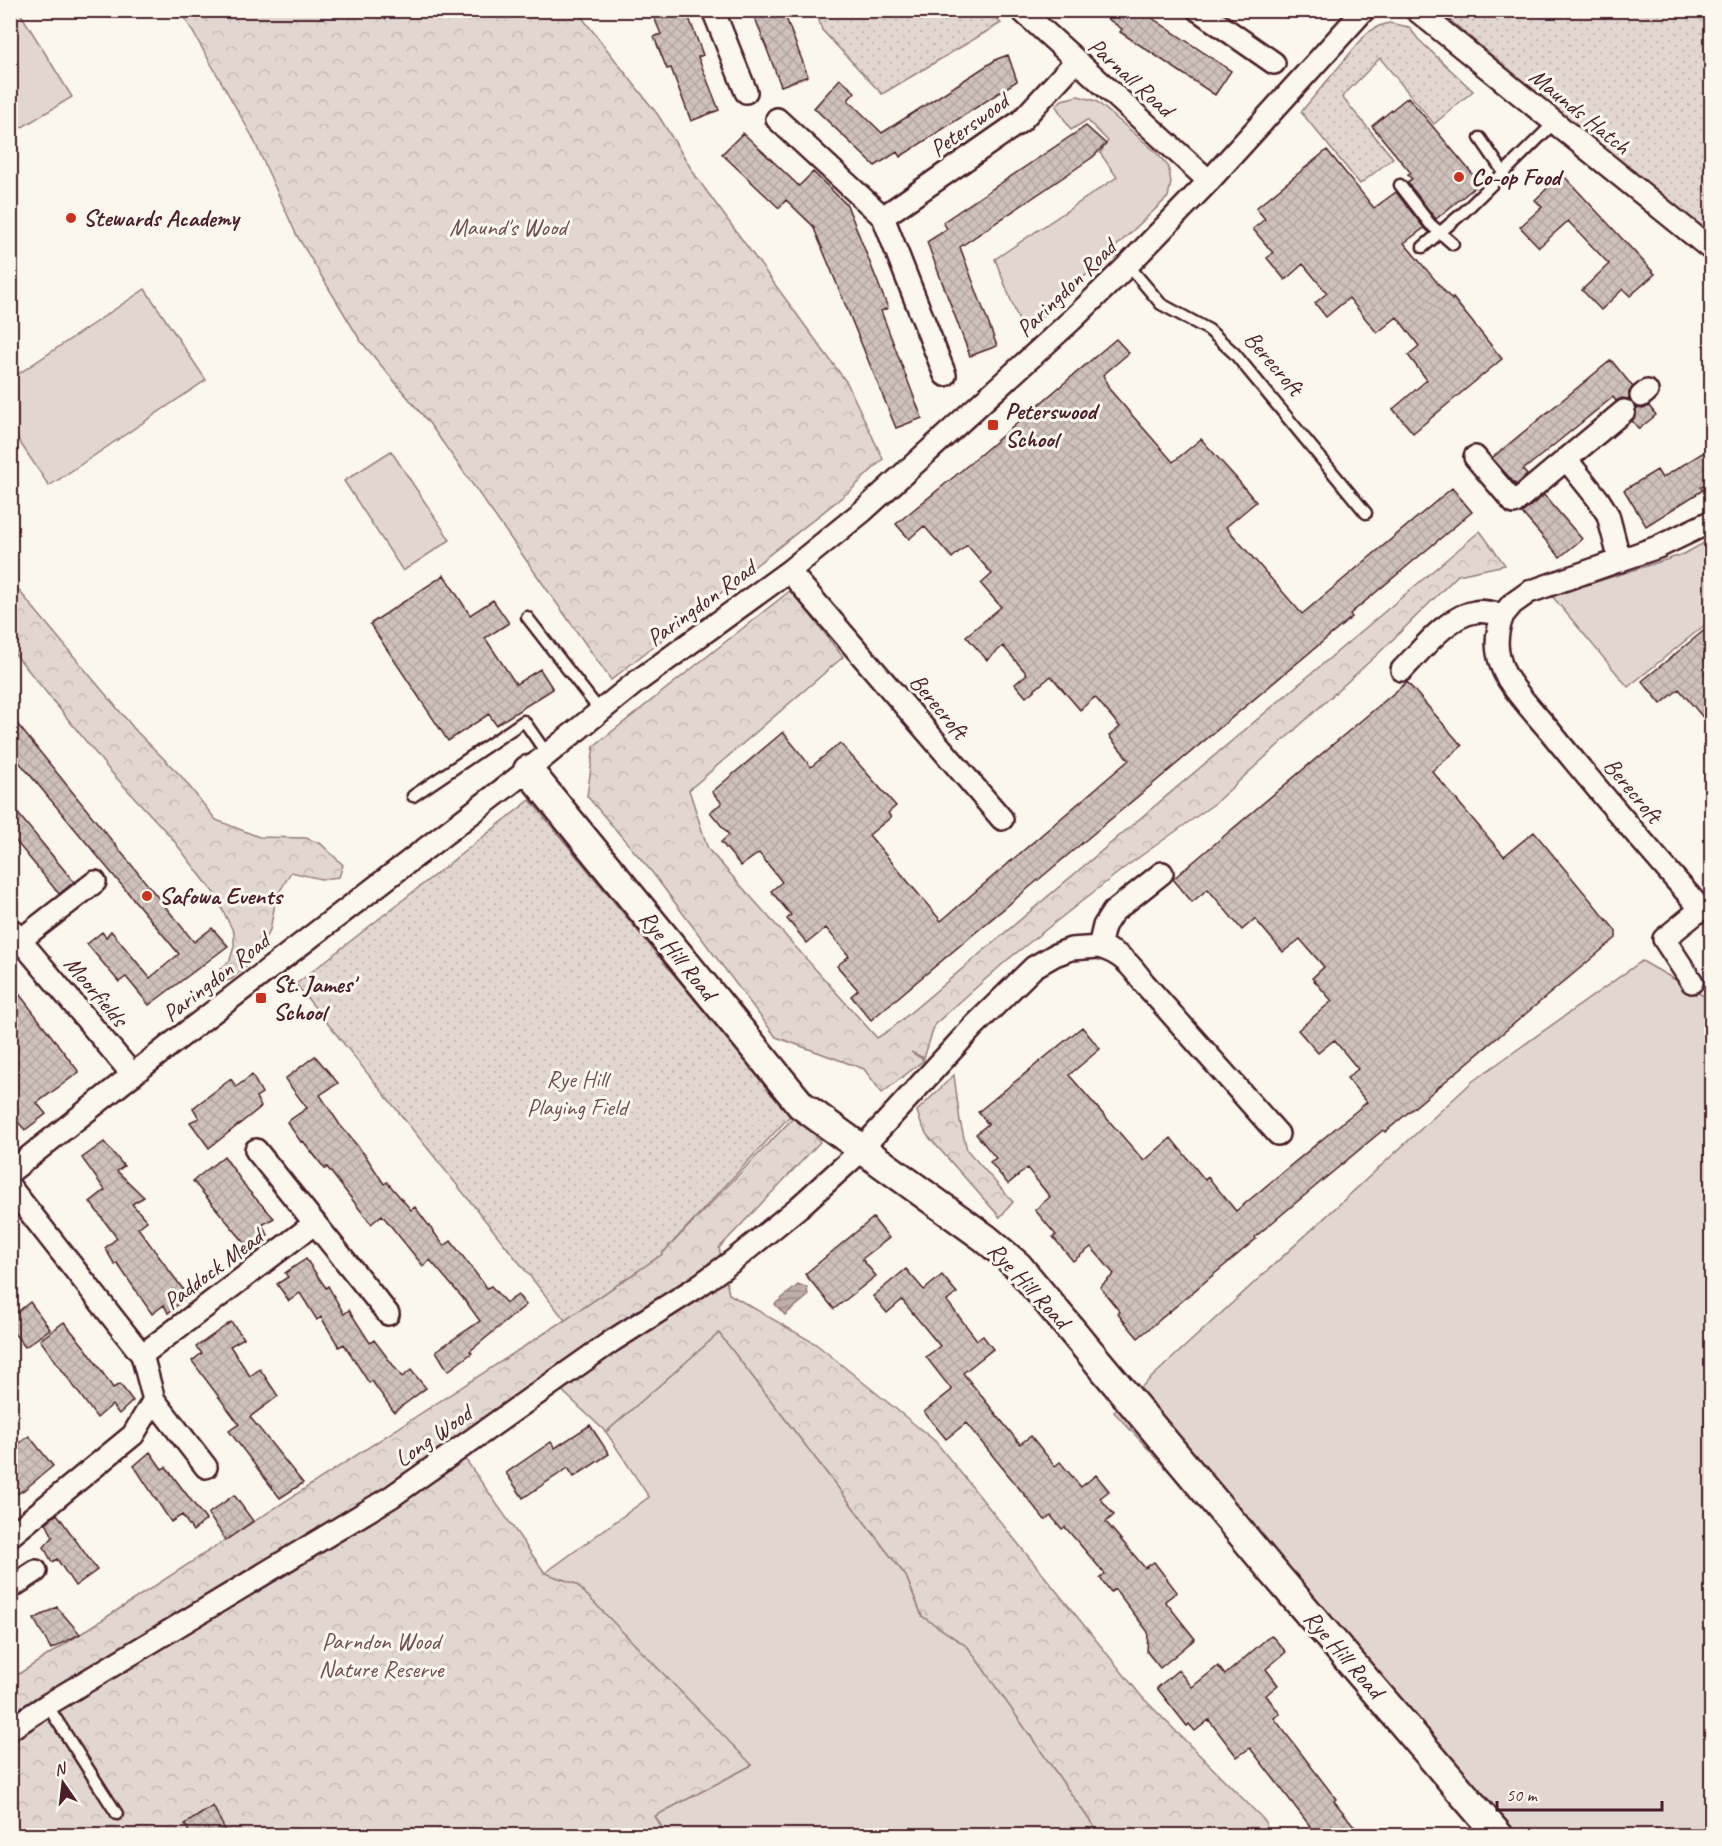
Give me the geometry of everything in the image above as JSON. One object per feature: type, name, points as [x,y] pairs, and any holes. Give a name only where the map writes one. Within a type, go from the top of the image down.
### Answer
[{"type":"street","points":[[713,10],[746,92]]},
{"type":"street","name":"Parnall Road","points":[[1021,10],[1075,62],[1209,181]]},
{"type":"street","points":[[1198,10],[1274,63]]},
{"type":"street","name":"Paringdon Road","points":[[10,1172],[537,762],[635,683],[789,571],[863,512],[1040,350],[1128,265],[1209,181],[1364,10]]},
{"type":"street","name":"Maunds Hatch","points":[[1416,10],[1712,250]]},
{"type":"street","name":"Peterswood","points":[[883,217],[1021,121],[1075,62]]},
{"type":"street","points":[[777,119],[883,217],[945,375]]},
{"type":"street","points":[[1475,458],[1514,503],[1624,411]]},
{"type":"street","points":[[1566,459],[1608,515],[1620,561]]},
{"type":"street","points":[[1402,670],[1439,633],[1459,617],[1477,611],[1503,615],[1512,604],[1529,592],[1679,539],[1712,521]]},
{"type":"street","name":"Berecroft","points":[[789,571],[1002,819]]},
{"type":"street","name":"Berecroft","points":[[1503,615],[1497,630],[1496,641],[1497,652],[1505,675],[1701,909],[1664,939],[1692,982]]},
{"type":"street","name":"Rye Hill Road","points":[[537,762],[801,1105],[985,1238],[1018,1266],[1498,1836]]},
{"type":"street","points":[[1099,946],[1106,920],[1162,873]]},
{"type":"street","name":"Moorfields","points":[[95,882],[14,938],[133,1075]]},
{"type":"street","points":[[861,1150],[973,1027],[1034,967],[1071,949],[1099,946],[1119,954],[1128,962],[1278,1134]]},
{"type":"street","points":[[256,1150],[388,1314]]},
{"type":"street","name":"Long Wood","points":[[10,1729],[391,1497],[604,1347],[697,1287],[734,1260],[811,1197],[861,1150]]},
{"type":"street","points":[[10,1187],[142,1355],[154,1400],[206,1467]]},
{"type":"street","name":"Paddock Mead","points":[[142,1355],[315,1223]]},
{"type":"street","points":[[10,1536],[133,1435],[154,1400]]},
{"type":"street","points":[[10,1588],[36,1571]]},
{"type":"lane","points":[[1423,247],[1466,211],[1554,123]]},
{"type":"lane","points":[[1480,138],[1504,173]]},
{"type":"lane","points":[[1400,185],[1430,224],[1441,231],[1453,244]]},
{"type":"lane","name":"Berecroft","points":[[1128,265],[1161,304],[1209,330],[1235,354],[1366,513]]},
{"type":"lane","points":[[527,617],[600,711]]},
{"type":"lane","points":[[413,796],[524,721],[537,762]]},
{"type":"lane","points":[[47,1705],[117,1814]]},
{"type":"green space","points":[[11,10],[19,11],[72,97],[11,134]]},
{"type":"green space","points":[[1708,10],[1711,12],[1711,236],[1439,11]]},
{"type":"green space","name":"Maund's Wood","points":[[199,11],[577,11],[658,115],[697,178],[847,383],[883,459],[851,490],[611,680],[429,423],[360,340],[296,234],[252,136],[185,18]]},
{"type":"green space","points":[[816,11],[988,11],[1001,23],[882,94],[822,30]]},
{"type":"green space","points":[[1389,23],[1409,27],[1418,39],[1473,91],[1434,124],[1380,58],[1342,97],[1393,158],[1360,184],[1301,112],[1367,33]]},
{"type":"green space","points":[[1078,96],[1096,101],[1155,151],[1168,166],[1171,182],[1168,197],[1024,334],[995,259],[1117,177],[1100,153],[1108,141],[1087,120],[1071,130],[1056,106],[1062,100]]},
{"type":"green space","points":[[145,289],[206,380],[49,486],[11,429],[11,379]]},
{"type":"green space","points":[[391,451],[450,540],[403,571],[344,481]]},
{"type":"green space","points":[[1480,531],[1505,565],[1458,575],[1381,651],[1214,804],[1124,868],[1006,961],[935,1024],[924,1058],[911,1052],[924,1060],[882,1093],[864,1069],[776,1037],[651,871],[587,796],[594,746],[791,590],[843,657],[689,790],[708,849],[877,1038],[891,1029]]},
{"type":"green space","points":[[1711,539],[1711,620],[1628,687],[1552,596],[1684,554]]},
{"type":"green space","points":[[11,581],[137,732],[181,776],[216,820],[259,837],[306,838],[321,844],[343,865],[339,877],[321,879],[291,872],[276,898],[270,930],[249,963],[232,979],[219,983],[215,975],[230,960],[234,946],[234,933],[214,893],[171,837],[110,771],[11,649]]},
{"type":"green space","name":"Rye Hill Playing Field","points":[[530,800],[790,1116],[661,1255],[565,1320],[296,984]]},
{"type":"green space","points":[[1642,961],[1711,1000],[1711,1835],[1506,1835],[1114,1412],[1473,1081]]},
{"type":"green space","points":[[954,1075],[960,1121],[967,1150],[1013,1202],[1000,1217],[927,1135],[920,1121],[917,1111]]},
{"type":"green space","name":"Parndon Wood Nature Reserve","points":[[798,1113],[820,1142],[719,1248],[729,1294],[816,1344],[935,1441],[1142,1697],[1266,1822],[1267,1835],[1100,1835],[968,1647],[922,1616],[906,1576],[719,1333],[606,1432],[557,1386],[461,1453],[545,1573],[576,1584],[752,1765],[655,1816],[666,1835],[11,1836],[11,1679],[565,1320],[661,1255]]},
{"type":"green space","points":[[719,1333],[906,1576],[922,1616],[968,1647],[1100,1835],[666,1835],[655,1816],[752,1765],[545,1573],[649,1497],[606,1432]]},
{"type":"shaded area","points":[[798,1285],[807,1287],[808,1296],[785,1315],[775,1304]]},
{"type":"building","points":[[651,10],[686,10],[703,55],[698,57],[719,110],[691,121],[671,68],[667,69],[654,37],[661,34]]},
{"type":"building","points":[[752,10],[783,10],[808,76],[781,86]]},
{"type":"building","points":[[1095,10],[1140,10],[1231,71],[1215,95],[1120,32],[1122,29]]},
{"type":"building","points":[[1008,55],[1017,81],[900,157],[897,152],[875,166],[814,108],[840,79],[855,92],[848,100],[882,133],[997,59]]},
{"type":"building","points":[[1408,97],[1480,183],[1436,219],[1407,182],[1412,179],[1408,175],[1411,173],[1372,126]]},
{"type":"building","points":[[1086,126],[1106,144],[1093,157],[960,247],[997,346],[970,356],[927,242],[947,229],[943,222]]},
{"type":"building","points":[[743,133],[799,186],[813,172],[847,205],[888,308],[881,311],[922,418],[896,428],[813,226],[786,200],[779,208],[722,154]]},
{"type":"building","points":[[1327,150],[1374,208],[1396,192],[1424,228],[1404,243],[1452,300],[1453,298],[1502,359],[1413,433],[1393,409],[1427,380],[1408,355],[1419,346],[1397,317],[1377,333],[1349,298],[1326,317],[1315,303],[1327,293],[1303,264],[1285,280],[1267,258],[1273,253],[1253,229],[1265,219],[1256,208]]},
{"type":"building","points":[[1562,174],[1655,274],[1630,296],[1623,289],[1601,310],[1582,290],[1609,264],[1568,221],[1539,247],[1520,227],[1542,207],[1535,200]]},
{"type":"building","points":[[1116,339],[1129,353],[1103,375],[1110,390],[1173,462],[1201,439],[1237,479],[1256,502],[1226,527],[1302,614],[1452,488],[1472,512],[1350,614],[1352,617],[871,1020],[851,996],[858,990],[837,966],[849,956],[826,928],[807,943],[787,919],[791,915],[771,891],[782,882],[759,853],[741,866],[721,842],[729,835],[710,812],[722,803],[712,792],[783,732],[811,767],[840,743],[896,806],[888,813],[891,817],[869,835],[941,921],[1129,760],[1109,736],[1120,727],[1095,697],[1080,710],[1051,676],[1026,697],[1015,684],[1027,674],[1003,646],[987,660],[966,636],[1001,607],[981,584],[992,574],[967,545],[952,558],[924,526],[909,539],[896,524]]},
{"type":"building","points":[[1611,360],[1633,387],[1629,392],[1629,399],[1622,398],[1616,401],[1613,397],[1523,470],[1527,475],[1516,485],[1492,458]]},
{"type":"building","points":[[1649,406],[1656,415],[1639,429],[1632,421],[1636,415],[1636,408],[1643,409]]},
{"type":"building","points":[[1712,447],[1712,481],[1701,487],[1703,490],[1646,526],[1624,490],[1657,470],[1662,478]]},
{"type":"building","points":[[1544,495],[1582,539],[1560,557],[1522,513]]},
{"type":"building","points":[[444,575],[470,615],[493,600],[509,623],[485,638],[516,684],[540,669],[553,689],[496,725],[489,714],[448,741],[370,624]]},
{"type":"building","points":[[1712,624],[1712,728],[1679,689],[1661,704],[1642,681]]},
{"type":"building","points":[[1407,682],[1462,746],[1432,771],[1504,856],[1534,832],[1616,931],[1616,938],[1385,1132],[1383,1130],[1274,1221],[1255,1237],[1256,1239],[1138,1338],[1100,1287],[1114,1274],[1091,1247],[1073,1261],[1053,1237],[1056,1235],[1035,1210],[1050,1197],[1027,1168],[1008,1184],[990,1162],[996,1158],[976,1134],[988,1124],[978,1112],[1082,1027],[1100,1049],[1069,1075],[1144,1161],[1171,1138],[1205,1180],[1208,1177],[1236,1211],[1367,1102],[1347,1078],[1358,1069],[1334,1040],[1318,1053],[1298,1030],[1332,1001],[1312,978],[1324,967],[1300,939],[1283,952],[1255,919],[1242,930],[1208,889],[1192,902],[1173,879]]},
{"type":"building","points":[[10,715],[194,942],[212,928],[228,946],[149,1005],[126,977],[119,982],[87,944],[102,932],[106,937],[111,931],[150,978],[179,954],[10,751]]},
{"type":"building","points":[[10,804],[74,882],[59,894],[10,834]]},
{"type":"building","points":[[10,982],[79,1072],[37,1103],[46,1114],[25,1130],[10,1113]]},
{"type":"building","points":[[315,1056],[338,1083],[320,1095],[384,1184],[387,1182],[411,1210],[415,1207],[444,1246],[451,1241],[487,1288],[491,1286],[506,1303],[518,1295],[526,1305],[448,1371],[436,1351],[480,1321],[430,1260],[423,1266],[382,1215],[371,1224],[327,1167],[325,1169],[287,1122],[307,1108],[285,1079]]},
{"type":"building","points":[[252,1075],[262,1093],[256,1097],[261,1107],[209,1148],[190,1122],[199,1118],[193,1108],[231,1079],[236,1087]]},
{"type":"building","points":[[104,1142],[124,1166],[117,1171],[144,1197],[132,1204],[147,1221],[138,1228],[188,1296],[168,1313],[164,1305],[152,1314],[105,1248],[117,1238],[90,1202],[105,1190],[82,1158]]},
{"type":"building","points":[[224,1156],[248,1190],[274,1218],[262,1225],[268,1235],[249,1248],[193,1181]]},
{"type":"building","points":[[873,1218],[889,1238],[862,1259],[876,1276],[834,1309],[805,1274]]},
{"type":"building","points":[[306,1259],[326,1288],[328,1286],[344,1314],[349,1310],[370,1343],[374,1340],[402,1377],[411,1370],[426,1388],[394,1412],[372,1381],[369,1383],[344,1344],[339,1347],[321,1317],[317,1320],[300,1293],[289,1301],[277,1284],[288,1277],[285,1273]]},
{"type":"building","points":[[906,1269],[924,1290],[942,1275],[957,1293],[947,1301],[977,1340],[983,1336],[993,1349],[963,1373],[1020,1444],[1031,1436],[1055,1466],[1060,1462],[1081,1487],[1096,1475],[1109,1491],[1100,1498],[1114,1515],[1106,1522],[1145,1568],[1154,1562],[1177,1592],[1165,1601],[1195,1639],[1160,1668],[1147,1652],[1148,1632],[1115,1589],[1111,1592],[1100,1578],[1105,1574],[1065,1527],[1062,1529],[1051,1516],[1045,1520],[966,1423],[946,1439],[924,1412],[952,1390],[926,1357],[940,1346],[902,1300],[887,1313],[873,1296]]},
{"type":"building","points":[[30,1302],[50,1329],[25,1347],[10,1328],[10,1318]]},
{"type":"building","points":[[64,1322],[113,1388],[120,1384],[133,1401],[119,1414],[112,1405],[97,1418],[40,1340]]},
{"type":"building","points":[[231,1322],[244,1338],[230,1346],[250,1376],[260,1369],[278,1396],[250,1417],[303,1483],[280,1498],[229,1431],[239,1424],[192,1361],[202,1353],[196,1347]]},
{"type":"building","points":[[590,1425],[609,1454],[574,1477],[568,1468],[523,1498],[506,1473],[551,1442],[555,1448]]},
{"type":"building","points":[[29,1436],[53,1466],[24,1490],[10,1498],[10,1450]]},
{"type":"building","points":[[150,1452],[162,1469],[166,1467],[206,1520],[193,1531],[182,1515],[171,1522],[134,1466]]},
{"type":"building","points":[[234,1495],[253,1521],[226,1540],[208,1514]]},
{"type":"building","points":[[57,1514],[97,1570],[75,1586],[57,1559],[52,1562],[44,1547],[53,1537],[46,1523]]},
{"type":"building","points":[[57,1607],[80,1634],[51,1649],[34,1619]]},
{"type":"building","points":[[1271,1635],[1286,1652],[1266,1669],[1278,1685],[1266,1695],[1280,1714],[1274,1718],[1362,1836],[1298,1836],[1310,1826],[1250,1748],[1237,1757],[1209,1720],[1195,1731],[1189,1724],[1187,1726],[1157,1688],[1178,1670],[1192,1687],[1218,1666],[1225,1675]]},
{"type":"building","points":[[213,1806],[228,1836],[191,1836],[185,1824]]},
{"type":"place","name":"Co-op Food","points":[[1459,177]]},
{"type":"place","name":"Stewards Academy","points":[[71,218]]},
{"type":"place","name":"Peterswood School","points":[[993,425]]},
{"type":"place","name":"Safowa Events","points":[[147,896]]},
{"type":"place","name":"St. James' School","points":[[261,998]]}]
